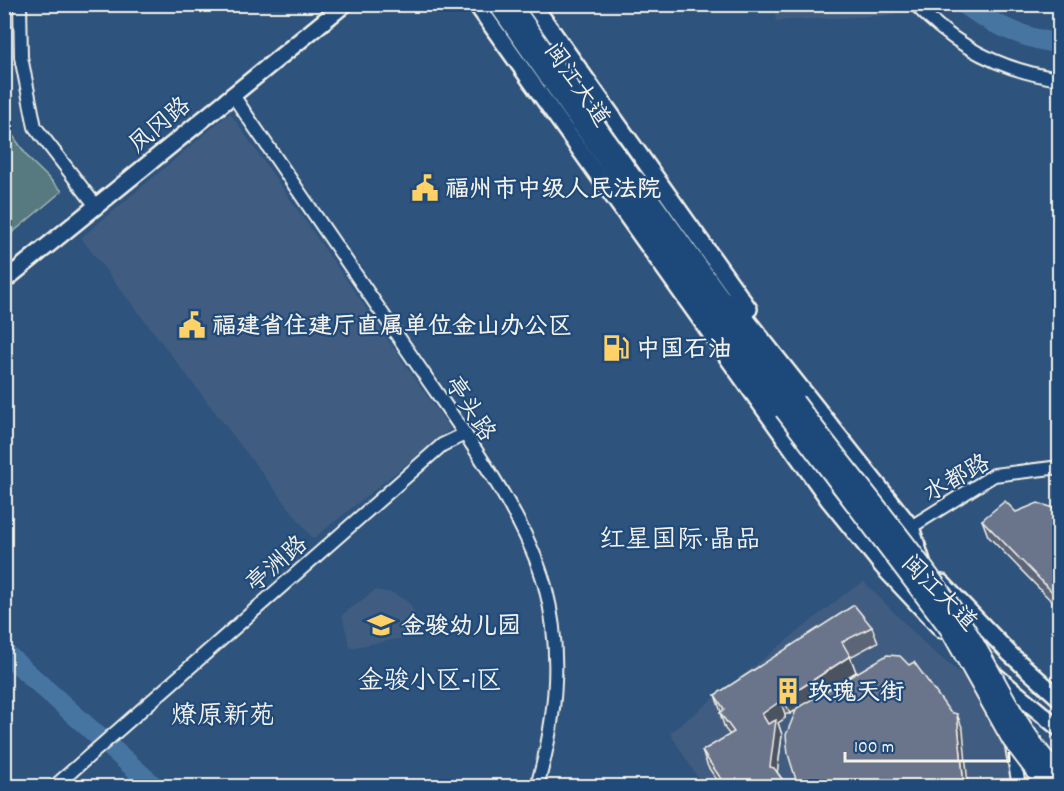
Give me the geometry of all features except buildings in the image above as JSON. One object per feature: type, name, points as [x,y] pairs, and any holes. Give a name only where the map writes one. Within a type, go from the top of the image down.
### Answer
[{"type":"highway","points":[[630,184],[949,628],[1012,740],[1047,786]]},
{"type":"highway","points":[[789,406],[937,587],[962,622],[1026,732],[1059,776]]},
{"type":"main road","name":"凤冈路","points":[[4,281],[345,4]]},
{"type":"main road","points":[[476,4],[806,470]]},
{"type":"main road","name":"闽江大道","points":[[496,4],[630,184]]},
{"type":"main road","name":"闽江大道","points":[[513,4],[630,184]]},
{"type":"main road","points":[[533,4],[848,445]]},
{"type":"main road","points":[[630,184],[806,470]]},
{"type":"main road","points":[[630,184],[848,445]]},
{"type":"main road","name":"闽江大道","points":[[848,445],[911,527],[921,561],[1010,654],[1059,699]]},
{"type":"main road","name":"闽江大道","points":[[806,470],[883,567],[946,634],[1059,729]]},
{"type":"main road","points":[[1030,704],[1059,741]]},
{"type":"street","points":[[20,4],[21,57],[34,127],[96,206]]},
{"type":"street","points":[[915,4],[949,35],[982,56],[1023,72],[1059,79]]},
{"type":"street","name":"亭头路","points":[[232,94],[465,434],[519,524],[538,566],[550,608],[556,681],[549,739],[537,786]]},
{"type":"street","name":"亭洲路","points":[[55,786],[442,445],[465,434]]},
{"type":"street","name":"水都路","points":[[911,527],[994,475],[1059,467]]},
{"type":"street","points":[[999,679],[1019,786]]},
{"type":"shaded area","points":[[774,5],[890,5],[896,15],[776,21]]},
{"type":"shaded area","points":[[230,113],[450,429],[313,539],[81,238]]},
{"type":"shaded area","points":[[864,582],[930,649],[975,685],[1005,748],[1011,786],[703,786],[670,733],[850,590]]},
{"type":"shaded area","name":"金骏幼儿园","points":[[375,590],[393,593],[409,603],[414,612],[419,635],[350,648],[342,615]]},
{"type":"green space","points":[[5,5],[9,130],[30,160],[62,191],[5,239]]},
{"type":"waterway","points":[[964,4],[986,19],[1009,30],[1060,44]]},
{"type":"waterway","points":[[4,652],[154,786]]},
{"type":"place","name":"福州市中级人民法院","points":[[425,188]]},
{"type":"place","name":"福建省住建厅直属单位金山办公区","points":[[192,325]]},
{"type":"place","name":"中国石油","points":[[616,348]]},
{"type":"place","name":"金骏幼儿园","points":[[381,625]]},
{"type":"place","name":"玫瑰天街","points":[[788,691]]},
{"type":"district","name":"红星国际·晶品","points":[[680,538]]},
{"type":"district","name":"金骏小区-1区","points":[[430,679]]},
{"type":"district","name":"燎原新苑","points":[[223,714]]}]
